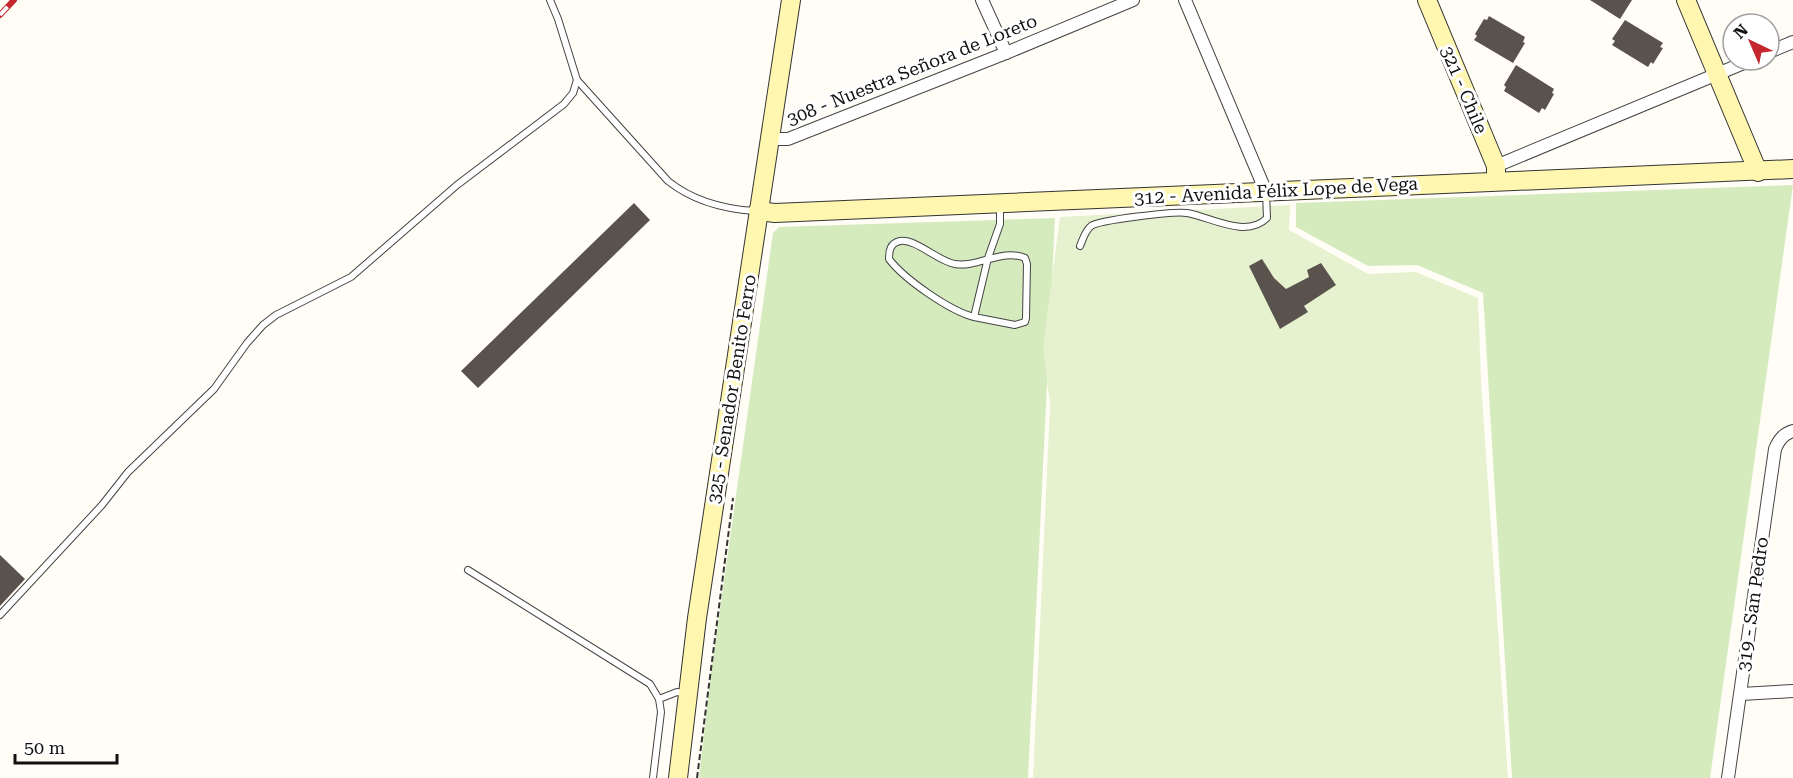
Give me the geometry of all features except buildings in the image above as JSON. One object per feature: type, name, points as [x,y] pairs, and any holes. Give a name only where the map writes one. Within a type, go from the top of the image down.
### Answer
[{"type":"street","name":"325 - Senador Benito Ferro","points":[[678,778],[697,618],[791,0]]},
{"type":"street","points":[[982,0],[1006,53]]},
{"type":"street","name":"308 - Nuestra Señora de Loreto","points":[[771,139],[788,139],[1133,0]]},
{"type":"street","points":[[1185,0],[1266,192]]},
{"type":"street","name":"321 - Chile","points":[[1427,0],[1496,173]]},
{"type":"street","points":[[1686,0],[1758,172]]},
{"type":"street","points":[[1496,173],[1724,72]]},
{"type":"street","name":"312 - Avenida Félix Lope de Vega","points":[[758,211],[775,213],[1266,192],[1496,173],[1758,172],[1793,169]]},
{"type":"street","name":"319 - San Pedro","points":[[1728,778],[1775,449],[1779,440],[1789,432]]},
{"type":"street","points":[[1741,694],[1793,691]]},
{"type":"lane","points":[[550,0],[577,80],[668,181],[682,193],[696,200],[758,211]]},
{"type":"lane","points":[[0,615],[90,518],[128,472],[214,389],[263,325],[276,315],[351,277],[457,185],[564,104],[573,93],[577,80]]},
{"type":"lane","points":[[1080,246],[1085,232],[1096,223],[1178,212],[1239,227],[1261,224],[1267,218],[1266,192]]},
{"type":"lane","points":[[974,317],[988,258],[1000,224],[1000,204]]},
{"type":"lane","points":[[901,240],[910,242],[955,264],[988,258],[1020,256],[1025,258],[1028,264],[1024,322],[1015,325],[974,317],[952,309],[899,270],[889,259],[889,251],[893,244],[901,240]]},
{"type":"lane","points":[[468,570],[650,684],[659,699],[661,712],[653,778]]},
{"type":"lane","points":[[659,699],[677,692],[688,693]]},
{"type":"path","points":[[697,778],[733,496]]},
{"type":"green space","points":[[1793,185],[1710,778],[1512,778],[1483,293],[1417,265],[1368,266],[1296,227],[1296,203]]},
{"type":"green space","points":[[1290,205],[1289,230],[1368,274],[1416,272],[1478,298],[1481,381],[1508,778],[1033,778],[1050,405],[1043,347],[1060,217]]},
{"type":"green space","points":[[1055,218],[1028,778],[699,778],[711,673],[773,233],[779,227]]},
{"type":"railway","points":[[0,15],[14,0]]}]
